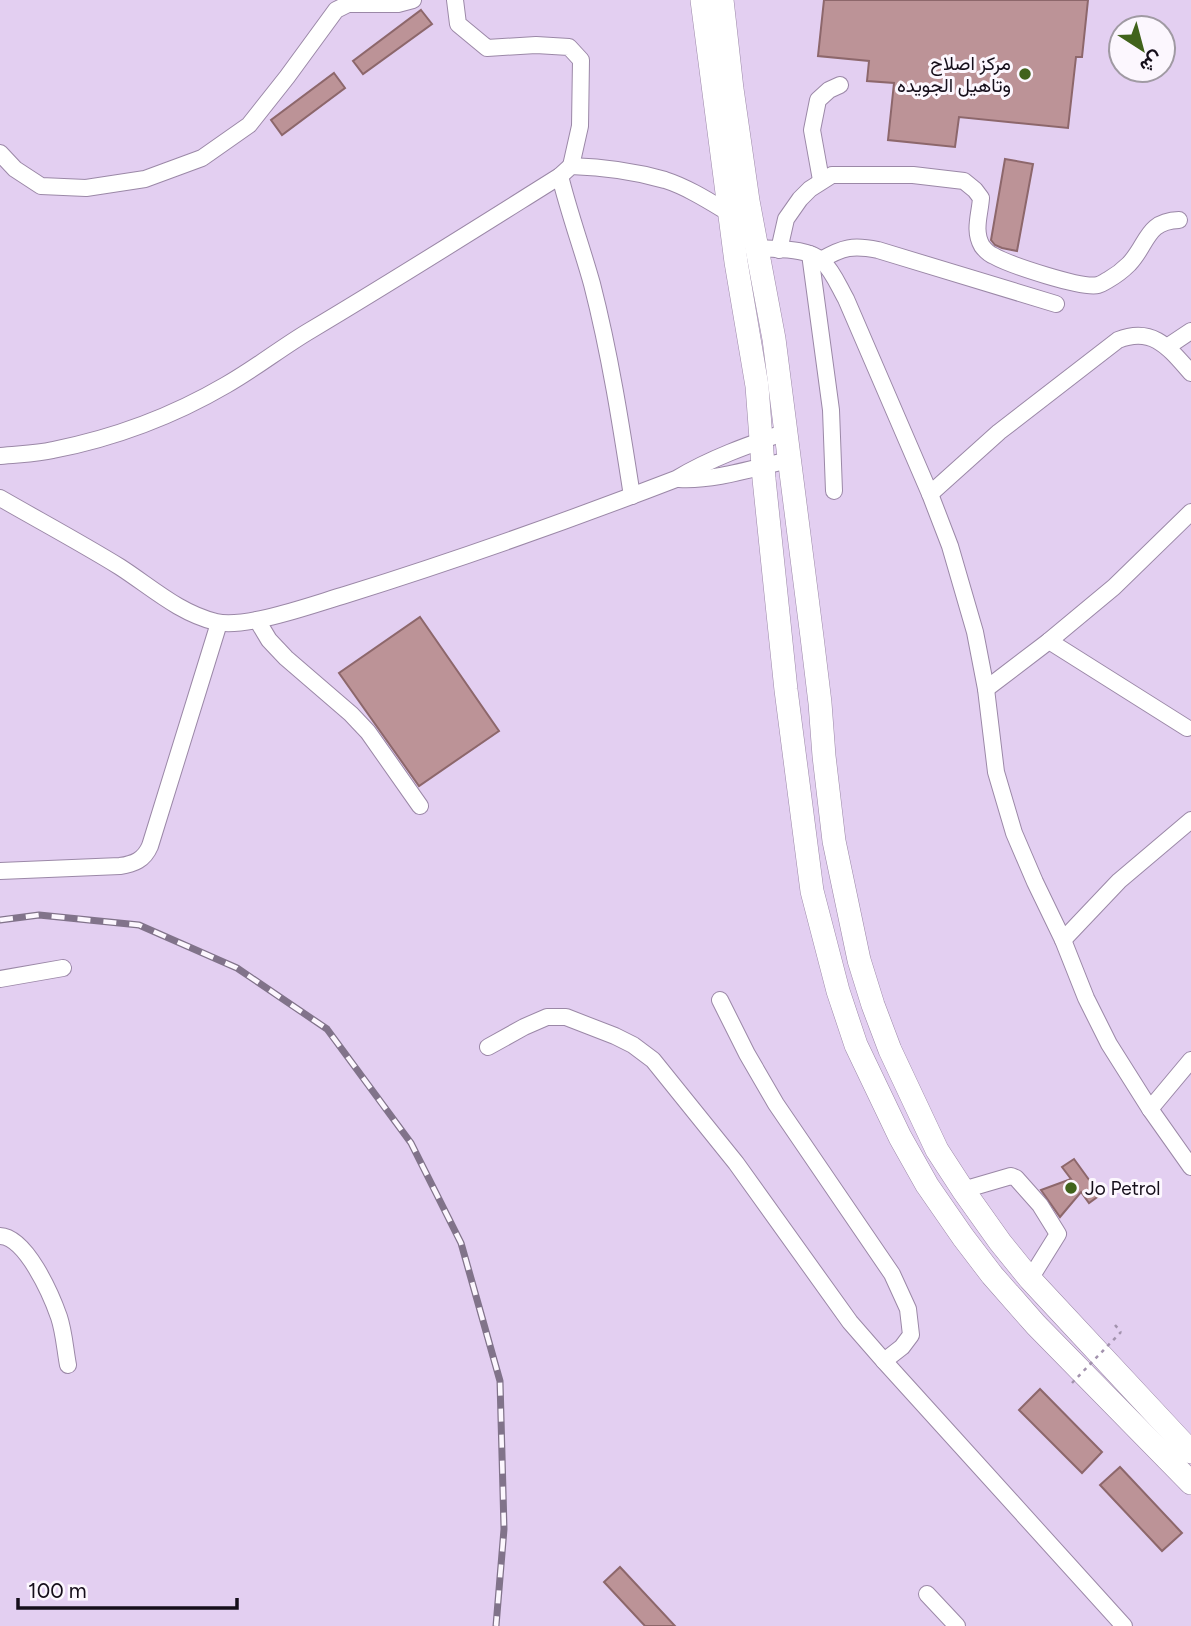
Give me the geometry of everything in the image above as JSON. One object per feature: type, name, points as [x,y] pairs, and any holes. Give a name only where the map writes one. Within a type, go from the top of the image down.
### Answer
[{"type":"highway","points":[[702,0],[729,213],[757,386],[789,715],[812,891],[838,991],[856,1045],[900,1137],[927,1185],[992,1275],[1036,1325],[1191,1483]]},
{"type":"highway","points":[[722,0],[732,89],[768,249],[774,339],[812,637],[834,841],[859,960],[873,1005],[890,1050],[937,1150],[1000,1242],[1030,1279],[1191,1452]]},
{"type":"street","points":[[0,153],[15,169],[41,186],[86,188],[145,178],[202,158],[249,125],[336,10],[348,4],[398,4],[413,0]]},
{"type":"street","points":[[455,0],[458,24],[487,48],[569,47],[581,60],[580,126],[566,171],[567,206],[593,287],[616,393],[632,496]]},
{"type":"street","points":[[821,180],[812,130],[818,100],[840,85]]},
{"type":"street","points":[[0,456],[51,451],[86,442],[140,426],[182,409],[228,384],[566,171],[606,167],[666,180],[729,213]]},
{"type":"street","points":[[1056,304],[858,246],[816,257],[768,249],[800,199],[821,180],[832,175],[913,175],[964,181],[981,198],[978,238],[992,256],[1083,285],[1098,285],[1114,277],[1130,263],[1150,232],[1160,223],[1179,220]]},
{"type":"street","points":[[816,257],[831,410],[834,491]]},
{"type":"street","points":[[816,257],[831,271],[846,299],[950,546],[975,632],[986,689],[996,772],[1014,832],[1086,998],[1109,1044],[1150,1109],[1191,1166]]},
{"type":"street","points":[[1167,347],[1191,331]]},
{"type":"street","points":[[930,494],[999,432],[1118,340],[1130,335],[1144,335],[1157,340],[1191,373]]},
{"type":"street","points":[[0,498],[122,569],[160,597],[190,613],[219,623],[257,620],[406,575],[569,520],[676,479],[726,453],[786,432]]},
{"type":"street","points":[[676,479],[729,474],[789,460]]},
{"type":"street","points":[[986,689],[1114,587],[1190,515]]},
{"type":"street","points":[[257,620],[268,640],[368,732],[420,806]]},
{"type":"street","points":[[0,871],[120,866],[143,858],[150,846],[219,623]]},
{"type":"street","points":[[1049,640],[1187,728]]},
{"type":"street","points":[[1063,940],[1119,881],[1187,831]]},
{"type":"street","points":[[0,979],[63,968]]},
{"type":"street","points":[[720,1000],[776,1104],[892,1275],[908,1309],[911,1335],[902,1347],[884,1361]]},
{"type":"street","points":[[488,1047],[547,1017],[566,1017],[615,1036],[653,1060],[736,1163],[850,1322],[1124,1626]]},
{"type":"street","points":[[1150,1109],[1191,1060]]},
{"type":"street","points":[[964,1190],[1011,1177],[1016,1178],[1040,1205],[1058,1234],[1030,1279]]},
{"type":"street","points":[[0,1236],[5,1236],[17,1244],[30,1258],[44,1283],[59,1317],[68,1365]]},
{"type":"street","points":[[927,1594],[957,1626]]},
{"type":"path","points":[[1072,1383],[1121,1332],[1115,1325]]},
{"type":"building","name":"مركز اصلاح وتاهيل الجويده","points":[[824,0],[1088,0],[1082,57],[1076,57],[1068,128],[959,117],[955,147],[888,140],[894,83],[867,81],[869,61],[818,56]]},
{"type":"building","points":[[421,10],[432,24],[363,74],[353,61]]},
{"type":"building","points":[[334,73],[345,88],[282,135],[271,120]]},
{"type":"building","points":[[1005,159],[1033,164],[1017,251],[1002,248],[991,240]]},
{"type":"building","points":[[420,617],[499,731],[419,786],[339,673]]},
{"type":"building","name":"Jo Petrol","points":[[1074,1159],[1100,1195],[1089,1203],[1081,1192],[1060,1217],[1041,1190],[1071,1179],[1062,1167]]},
{"type":"building","points":[[1040,1389],[1102,1452],[1082,1473],[1019,1410]]},
{"type":"building","points":[[1120,1467],[1182,1533],[1162,1551],[1100,1485]]},
{"type":"building","points":[[620,1567],[675,1626],[645,1626],[604,1582]]},
{"type":"railway","points":[[0,920],[39,915],[139,925],[237,968],[327,1029],[411,1143],[461,1243],[500,1381],[504,1529],[496,1626]]},
{"type":"place","name":"مركز اصلاح وتاهيل الجويده","points":[[1025,74]]},
{"type":"place","name":"Jo Petrol","points":[[1071,1188]]}]
